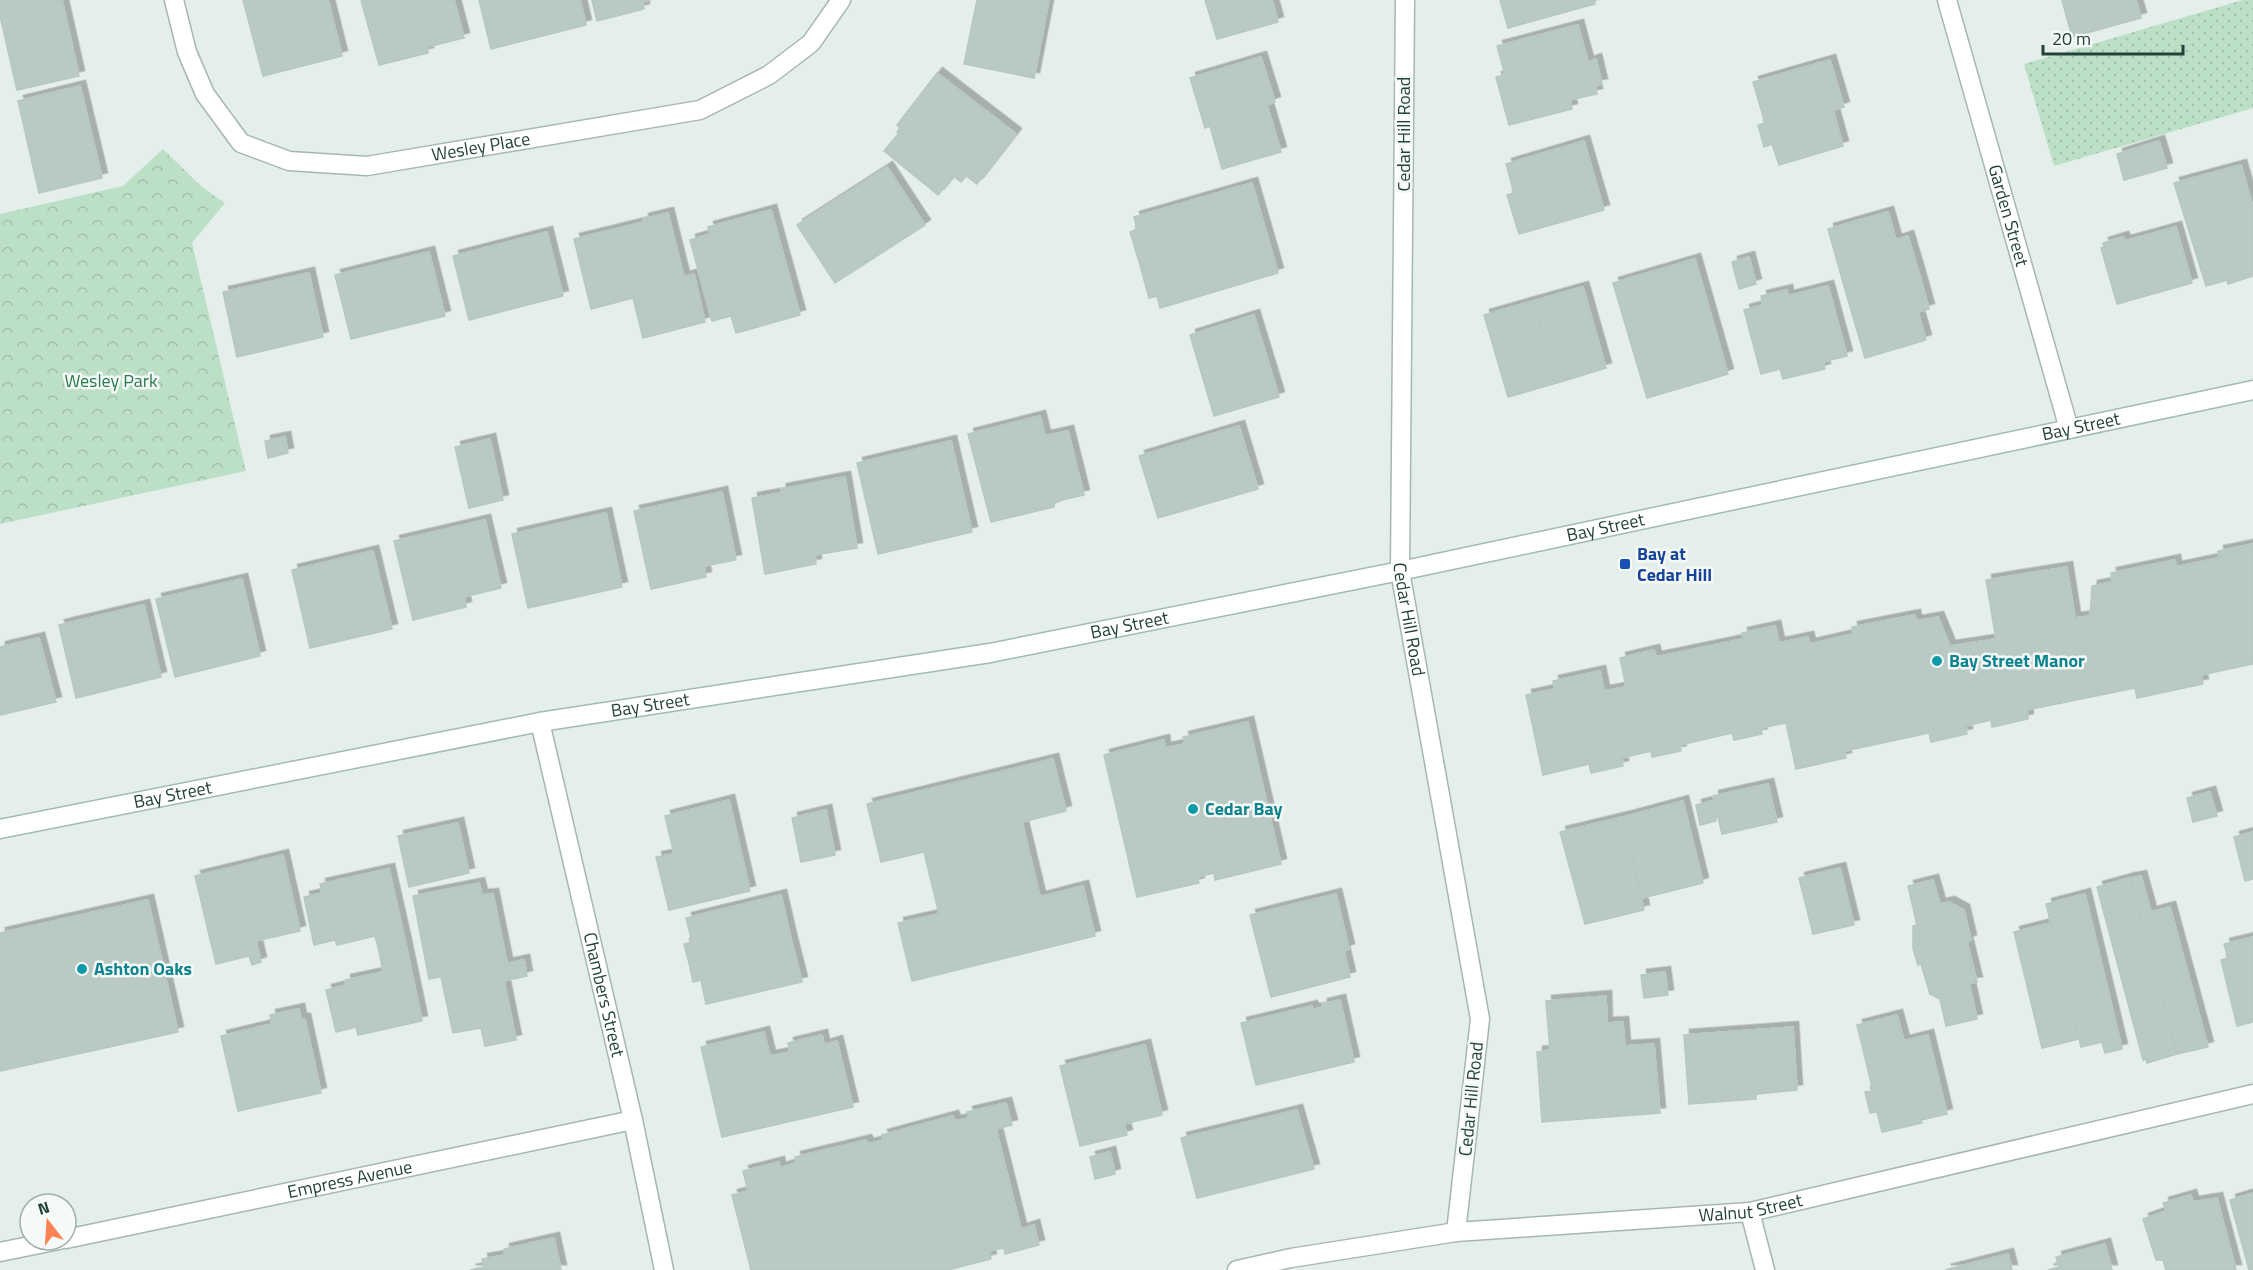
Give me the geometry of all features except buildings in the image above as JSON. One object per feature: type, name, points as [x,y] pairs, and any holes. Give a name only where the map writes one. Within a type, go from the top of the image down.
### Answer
[{"type":"street","name":"Wesley Place","points":[[174,0],[187,52],[205,94],[241,143],[289,161],[367,166],[700,110],[769,75],[811,43],[841,0]]},
{"type":"street","name":"Cedar Hill Road","points":[[1405,0],[1400,571],[1480,1018],[1456,1232]]},
{"type":"street","name":"Garden Street","points":[[1947,0],[2068,429]]},
{"type":"street","name":"Bay Street","points":[[0,829],[540,722],[990,653],[1400,571],[2253,390]]},
{"type":"street","name":"Chambers Street","points":[[540,722],[633,1120],[664,1270]]},
{"type":"street","name":"Walnut Street","points":[[1237,1270],[1291,1258],[1456,1232],[1750,1212],[2253,1094]]},
{"type":"street","name":"Empress Avenue","points":[[78,1236],[633,1120]]},
{"type":"street","points":[[1750,1212],[1766,1270]]},
{"type":"street","points":[[0,1252],[18,1248]]},
{"type":"green space","points":[[2243,0],[2253,0],[2253,108],[2054,166],[2024,64]]},
{"type":"green space","name":"Wesley Park","points":[[163,149],[202,187],[225,203],[192,243],[246,471],[0,524],[0,214],[123,186]]},
{"type":"place","name":"Bay at Cedar Hill","points":[[1625,564]]},
{"type":"place","name":"Bay Street Manor","points":[[1937,661]]},
{"type":"place","name":"Cedar Bay","points":[[1193,809]]},
{"type":"place","name":"Ashton Oaks","points":[[82,969]]}]
